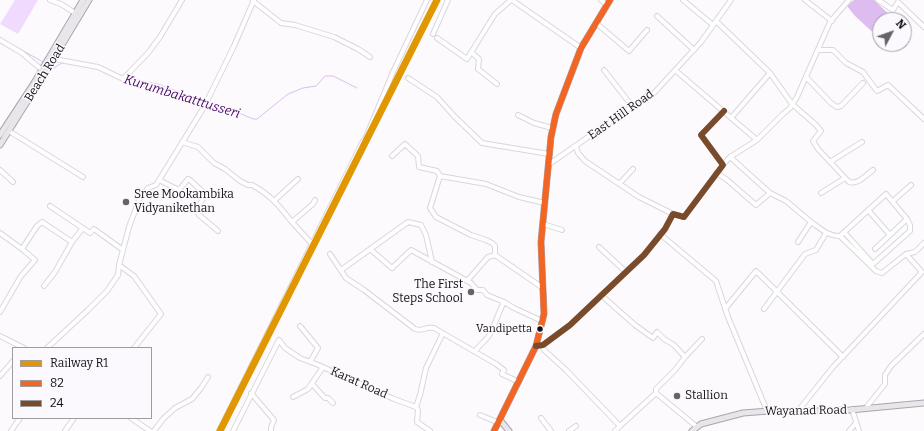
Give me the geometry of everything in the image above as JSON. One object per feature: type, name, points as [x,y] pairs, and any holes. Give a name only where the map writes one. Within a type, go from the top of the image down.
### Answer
[{"type":"main road","points":[[0,135],[52,59],[74,13],[83,0]]},
{"type":"main road","name":"Beach Road","points":[[52,59],[89,0]]},
{"type":"main road","points":[[494,431],[536,346],[544,314],[541,242],[552,128],[581,48],[608,2]]},
{"type":"main road","name":"Beach Road","points":[[0,145],[44,69]]},
{"type":"main road","name":"Wayanad Road","points":[[692,431],[701,424],[743,413],[767,411],[852,410],[924,403]]},
{"type":"main road","points":[[499,421],[509,431]]},
{"type":"street","points":[[50,0],[61,4],[74,13]]},
{"type":"street","points":[[124,79],[148,53],[160,37],[182,0]]},
{"type":"street","points":[[219,431],[366,137],[393,72],[426,0]]},
{"type":"street","points":[[433,34],[448,0]]},
{"type":"street","points":[[437,38],[467,59],[495,14],[512,0],[581,48]]},
{"type":"street","points":[[601,0],[608,2]]},
{"type":"street","points":[[683,0],[713,25]]},
{"type":"street","points":[[805,0],[832,21]]},
{"type":"street","points":[[576,146],[578,153],[585,161],[639,197],[673,214],[684,217],[716,173],[730,157],[758,140],[790,108],[832,21],[849,0]]},
{"type":"street","points":[[878,0],[893,10],[898,2],[924,27]]},
{"type":"street","points":[[48,347],[107,291],[118,275],[119,265],[129,227],[139,200],[148,188],[156,185],[205,104],[234,46],[253,1],[281,23],[295,25],[334,37],[370,57]]},
{"type":"street","name":"East Hill Road","points":[[548,165],[632,106],[654,93],[694,50],[729,1]]},
{"type":"street","points":[[656,16],[694,50]]},
{"type":"street","points":[[716,21],[770,73],[792,104],[821,131],[813,142],[849,182],[857,182],[873,170]]},
{"type":"street","points":[[596,23],[629,51],[647,30]]},
{"type":"street","points":[[0,40],[22,53],[44,69]]},
{"type":"street","points":[[818,50],[833,50],[846,63],[863,72],[877,91],[888,85],[924,119]]},
{"type":"street","points":[[472,52],[479,59],[478,69],[497,84]]},
{"type":"street","points":[[52,59],[98,67],[124,79],[159,87],[205,104]]},
{"type":"street","points":[[604,70],[632,106]]},
{"type":"street","points":[[675,70],[758,140]]},
{"type":"street","points":[[731,118],[770,73]]},
{"type":"street","points":[[806,77],[831,103],[837,107],[841,106],[864,83]]},
{"type":"street","points":[[408,78],[438,97],[454,116],[482,143],[549,154]]},
{"type":"street","points":[[723,165],[701,135],[724,112]]},
{"type":"street","points":[[518,115],[534,123],[552,128]]},
{"type":"street","points":[[9,131],[83,177]]},
{"type":"street","points":[[182,142],[198,147],[214,163],[225,169],[240,181],[248,186],[252,184],[275,200],[312,244]]},
{"type":"street","points":[[830,162],[862,142]]},
{"type":"street","points":[[392,156],[405,144],[418,156],[419,167],[437,171],[440,176],[486,184],[519,197],[545,203]]},
{"type":"street","points":[[730,157],[770,193],[786,201],[826,233],[840,236],[876,271],[882,273],[906,254],[915,252],[924,242]]},
{"type":"street","points":[[620,183],[633,169]]},
{"type":"street","points":[[0,170],[13,182]]},
{"type":"street","points":[[716,173],[726,179],[756,205],[770,193]]},
{"type":"street","points":[[440,176],[430,208],[432,212],[436,216],[471,235],[492,243],[495,246],[495,255]]},
{"type":"street","points":[[821,193],[845,178]]},
{"type":"street","points":[[159,180],[179,190],[188,179],[190,180],[205,194],[204,199],[198,207],[197,211],[199,215],[218,230]]},
{"type":"street","points":[[275,200],[298,179]]},
{"type":"street","points":[[893,201],[912,185]]},
{"type":"street","points":[[840,236],[844,232],[868,210],[886,194],[907,219],[910,225],[910,231],[873,264],[844,232]]},
{"type":"street","points":[[292,222],[313,204],[315,200]]},
{"type":"street","points":[[50,206],[82,229],[90,233],[94,229],[123,250]]},
{"type":"street","points":[[868,210],[890,235]]},
{"type":"street","points":[[536,346],[543,345],[570,324],[626,272],[650,248],[665,229],[673,214]]},
{"type":"street","points":[[875,249],[907,219]]},
{"type":"street","points":[[22,249],[37,226],[42,222],[72,242]]},
{"type":"street","points":[[341,270],[408,222],[421,225],[426,235],[432,262]]},
{"type":"street","points":[[798,242],[811,222]]},
{"type":"street","points":[[543,224],[562,230]]},
{"type":"street","points":[[44,286],[55,272],[72,242],[82,229]]},
{"type":"street","points":[[0,233],[34,260],[21,276],[0,312]]},
{"type":"street","points":[[764,309],[805,254],[816,250],[826,233]]},
{"type":"street","points":[[660,234],[716,281],[725,309],[767,411]]},
{"type":"street","points":[[599,246],[626,272]]},
{"type":"street","points":[[370,249],[392,268],[411,250],[472,283],[477,290],[483,290],[487,295],[542,321]]},
{"type":"street","points":[[330,254],[346,278],[415,329],[420,331],[429,327],[443,333],[475,351],[504,370],[502,374],[519,382]]},
{"type":"street","points":[[798,411],[843,357],[923,272],[906,254]]},
{"type":"street","points":[[467,281],[488,257],[495,255]]},
{"type":"street","points":[[495,255],[543,288]]},
{"type":"street","points":[[119,265],[134,276],[161,314],[135,347]]},
{"type":"street","points":[[725,309],[756,271],[843,357]]},
{"type":"street","points":[[601,295],[635,325],[653,338],[657,332],[664,340],[674,346],[685,357]]},
{"type":"street","points":[[475,351],[487,338],[495,324],[498,313],[504,302]]},
{"type":"street","points":[[300,326],[318,348],[310,362]]},
{"type":"street","points":[[430,431],[417,422],[418,410],[416,406],[426,368],[443,333]]},
{"type":"street","points":[[864,409],[885,384],[885,375],[891,366],[924,334]]},
{"type":"street","points":[[0,336],[20,347]]},
{"type":"street","points":[[615,431],[656,393],[656,389],[702,339]]},
{"type":"street","name":"Karat Road","points":[[251,393],[278,340],[285,348],[300,358],[394,399],[416,406]]},
{"type":"street","points":[[543,345],[544,350],[566,370],[620,426]]},
{"type":"street","points":[[0,376],[12,362]]},
{"type":"street","points":[[294,398],[308,389],[323,367]]},
{"type":"street","points":[[154,431],[163,419],[175,408],[192,399],[208,377]]},
{"type":"street","points":[[312,384],[325,398],[328,398],[333,403]]},
{"type":"street","points":[[233,431],[251,393],[274,420],[271,431]]},
{"type":"street","points":[[656,393],[697,427]]},
{"type":"street","points":[[852,410],[859,431]]},
{"type":"street","points":[[480,415],[499,421]]},
{"type":"street","points":[[540,418],[551,431]]},
{"type":"street","points":[[11,431],[19,419]]},
{"type":"street","points":[[65,431],[73,419]]},
{"type":"street","points":[[132,419],[150,431]]},
{"type":"street","points":[[849,431],[856,423]]},
{"type":"street","points":[[569,431],[576,426]]},
{"type":"shaded area","points":[[15,0],[38,0],[18,34],[0,24]]},
{"type":"shaded area","points":[[854,0],[874,0],[887,12],[872,12],[872,32],[855,16],[847,6]]},
{"type":"waterway","name":"Kurumbakatttusseri","points":[[11,44],[43,62]]},
{"type":"waterway","name":"Kurumbakatttusseri","points":[[51,67],[54,68],[65,63],[82,66]]},
{"type":"waterway","name":"Kurumbakatttusseri","points":[[206,106],[226,112],[239,113],[253,119],[257,119],[288,94],[303,88],[316,86],[325,76],[333,76],[357,88]]},
{"type":"waterway","name":"Kurumbakatttusseri","points":[[138,84],[165,92]]},
{"type":"waterway","name":"Kurumbakatttusseri","points":[[185,99],[191,101]]},
{"type":"rail line","name":"R1","points":[[220,431],[437,0]]},
{"type":"transit line","name":"82","points":[[494,431],[536,346],[544,314],[541,242],[551,137],[556,114],[581,48],[610,0]]},
{"type":"transit line","name":"24","points":[[536,346],[543,345],[570,325],[644,255],[665,229],[673,214],[684,217],[723,165],[701,135],[724,111]]},
{"type":"place","name":"Sree Mookambika Vidyanikethan","points":[[126,202]]},
{"type":"place","name":"The First Steps School","points":[[471,292]]},
{"type":"place","name":"Vandipetta","points":[[540,329]]},
{"type":"place","name":"Stallion","points":[[677,396]]}]
